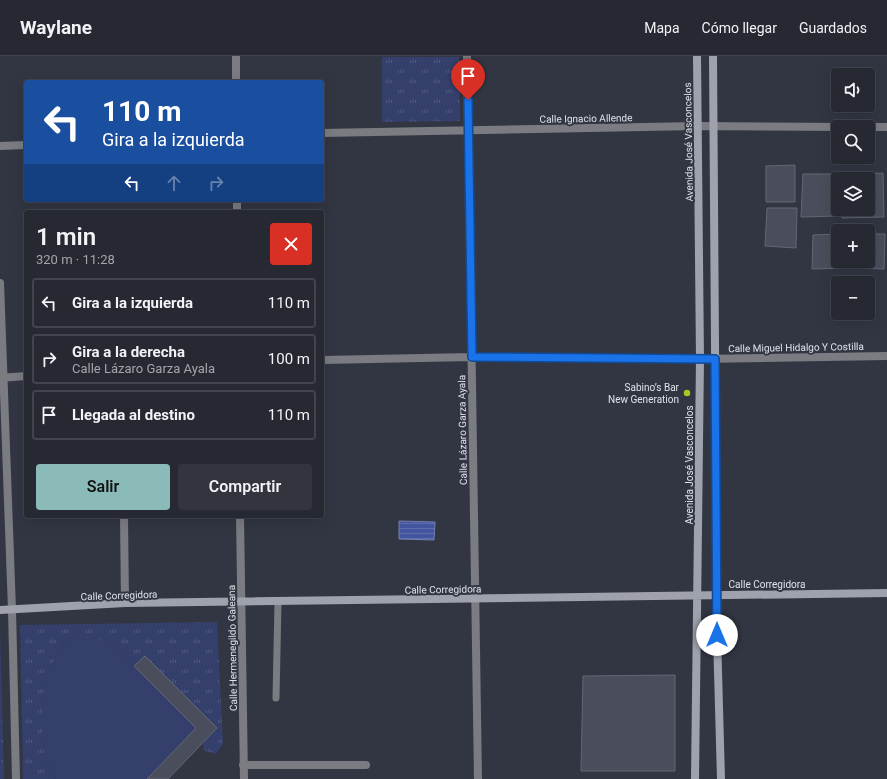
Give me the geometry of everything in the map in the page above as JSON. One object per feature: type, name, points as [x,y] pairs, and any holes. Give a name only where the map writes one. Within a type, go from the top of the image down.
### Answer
[{"type":"main road","name":"Avenida José Vasconcelos","points":[[695,779],[700,359],[697,56]]},
{"type":"main road","points":[[714,56],[713,126],[717,594],[721,779]]},
{"type":"main road","name":"Calle Corregidora","points":[[0,610],[125,603],[698,596],[717,594],[887,592]]},
{"type":"street","points":[[236,56],[236,80]]},
{"type":"street","name":"Calle Lázaro Garza Ayala","points":[[467,56],[478,779]]},
{"type":"street","name":"Calle Ignacio Allende","points":[[324,133],[698,126],[831,127]]},
{"type":"street","points":[[875,127],[887,127]]},
{"type":"street","points":[[0,146],[24,144]]},
{"type":"street","points":[[0,282],[2,377],[12,610],[16,779]]},
{"type":"street","name":"Calle Miguel Hidalgo Y Costilla","points":[[324,360],[472,357],[715,359],[887,356]]},
{"type":"street","points":[[2,377],[24,376]]},
{"type":"street","points":[[124,518],[125,603]]},
{"type":"street","name":"Calle Hermenegildo Galeana","points":[[240,518],[244,779]]},
{"type":"street","points":[[243,765],[366,765]]},
{"type":"lane","points":[[276,698],[278,602]]},
{"type":"green space","points":[[382,57],[459,57],[460,121],[382,122]]},
{"type":"green space","points":[[217,622],[223,744],[216,754],[203,750],[204,742],[217,728],[145,656],[134,666],[108,641],[66,638],[47,673],[42,707],[42,738],[48,764],[56,779],[23,779],[20,625]]},
{"type":"green space","points":[[0,628],[4,779],[0,779]]},
{"type":"green space","points":[[66,638],[108,641],[196,728],[147,779],[56,779],[48,764],[42,738],[42,707],[47,673]]},
{"type":"shaded area","points":[[399,521],[435,522],[434,540],[399,539]]},
{"type":"building","points":[[795,165],[795,202],[766,202],[766,166]]},
{"type":"building","points":[[875,173],[883,173],[884,217],[842,218],[842,216],[875,216]]},
{"type":"building","points":[[803,174],[831,174],[831,216],[838,216],[801,217]]},
{"type":"building","points":[[767,208],[797,208],[796,248],[765,246]]},
{"type":"building","points":[[831,234],[831,268],[850,268],[812,269],[813,235]]},
{"type":"building","points":[[875,234],[885,234],[884,269],[851,268],[875,268]]},
{"type":"building","points":[[145,656],[217,728],[168,779],[147,779],[196,728],[134,666]]},
{"type":"building","points":[[675,675],[675,771],[581,771],[583,676]]},
{"type":"place","name":"Sabino’s Bar New Generation","points":[[687,393]]},
{"type":"route","points":[[468,100],[472,357],[715,359],[717,635]]}]
